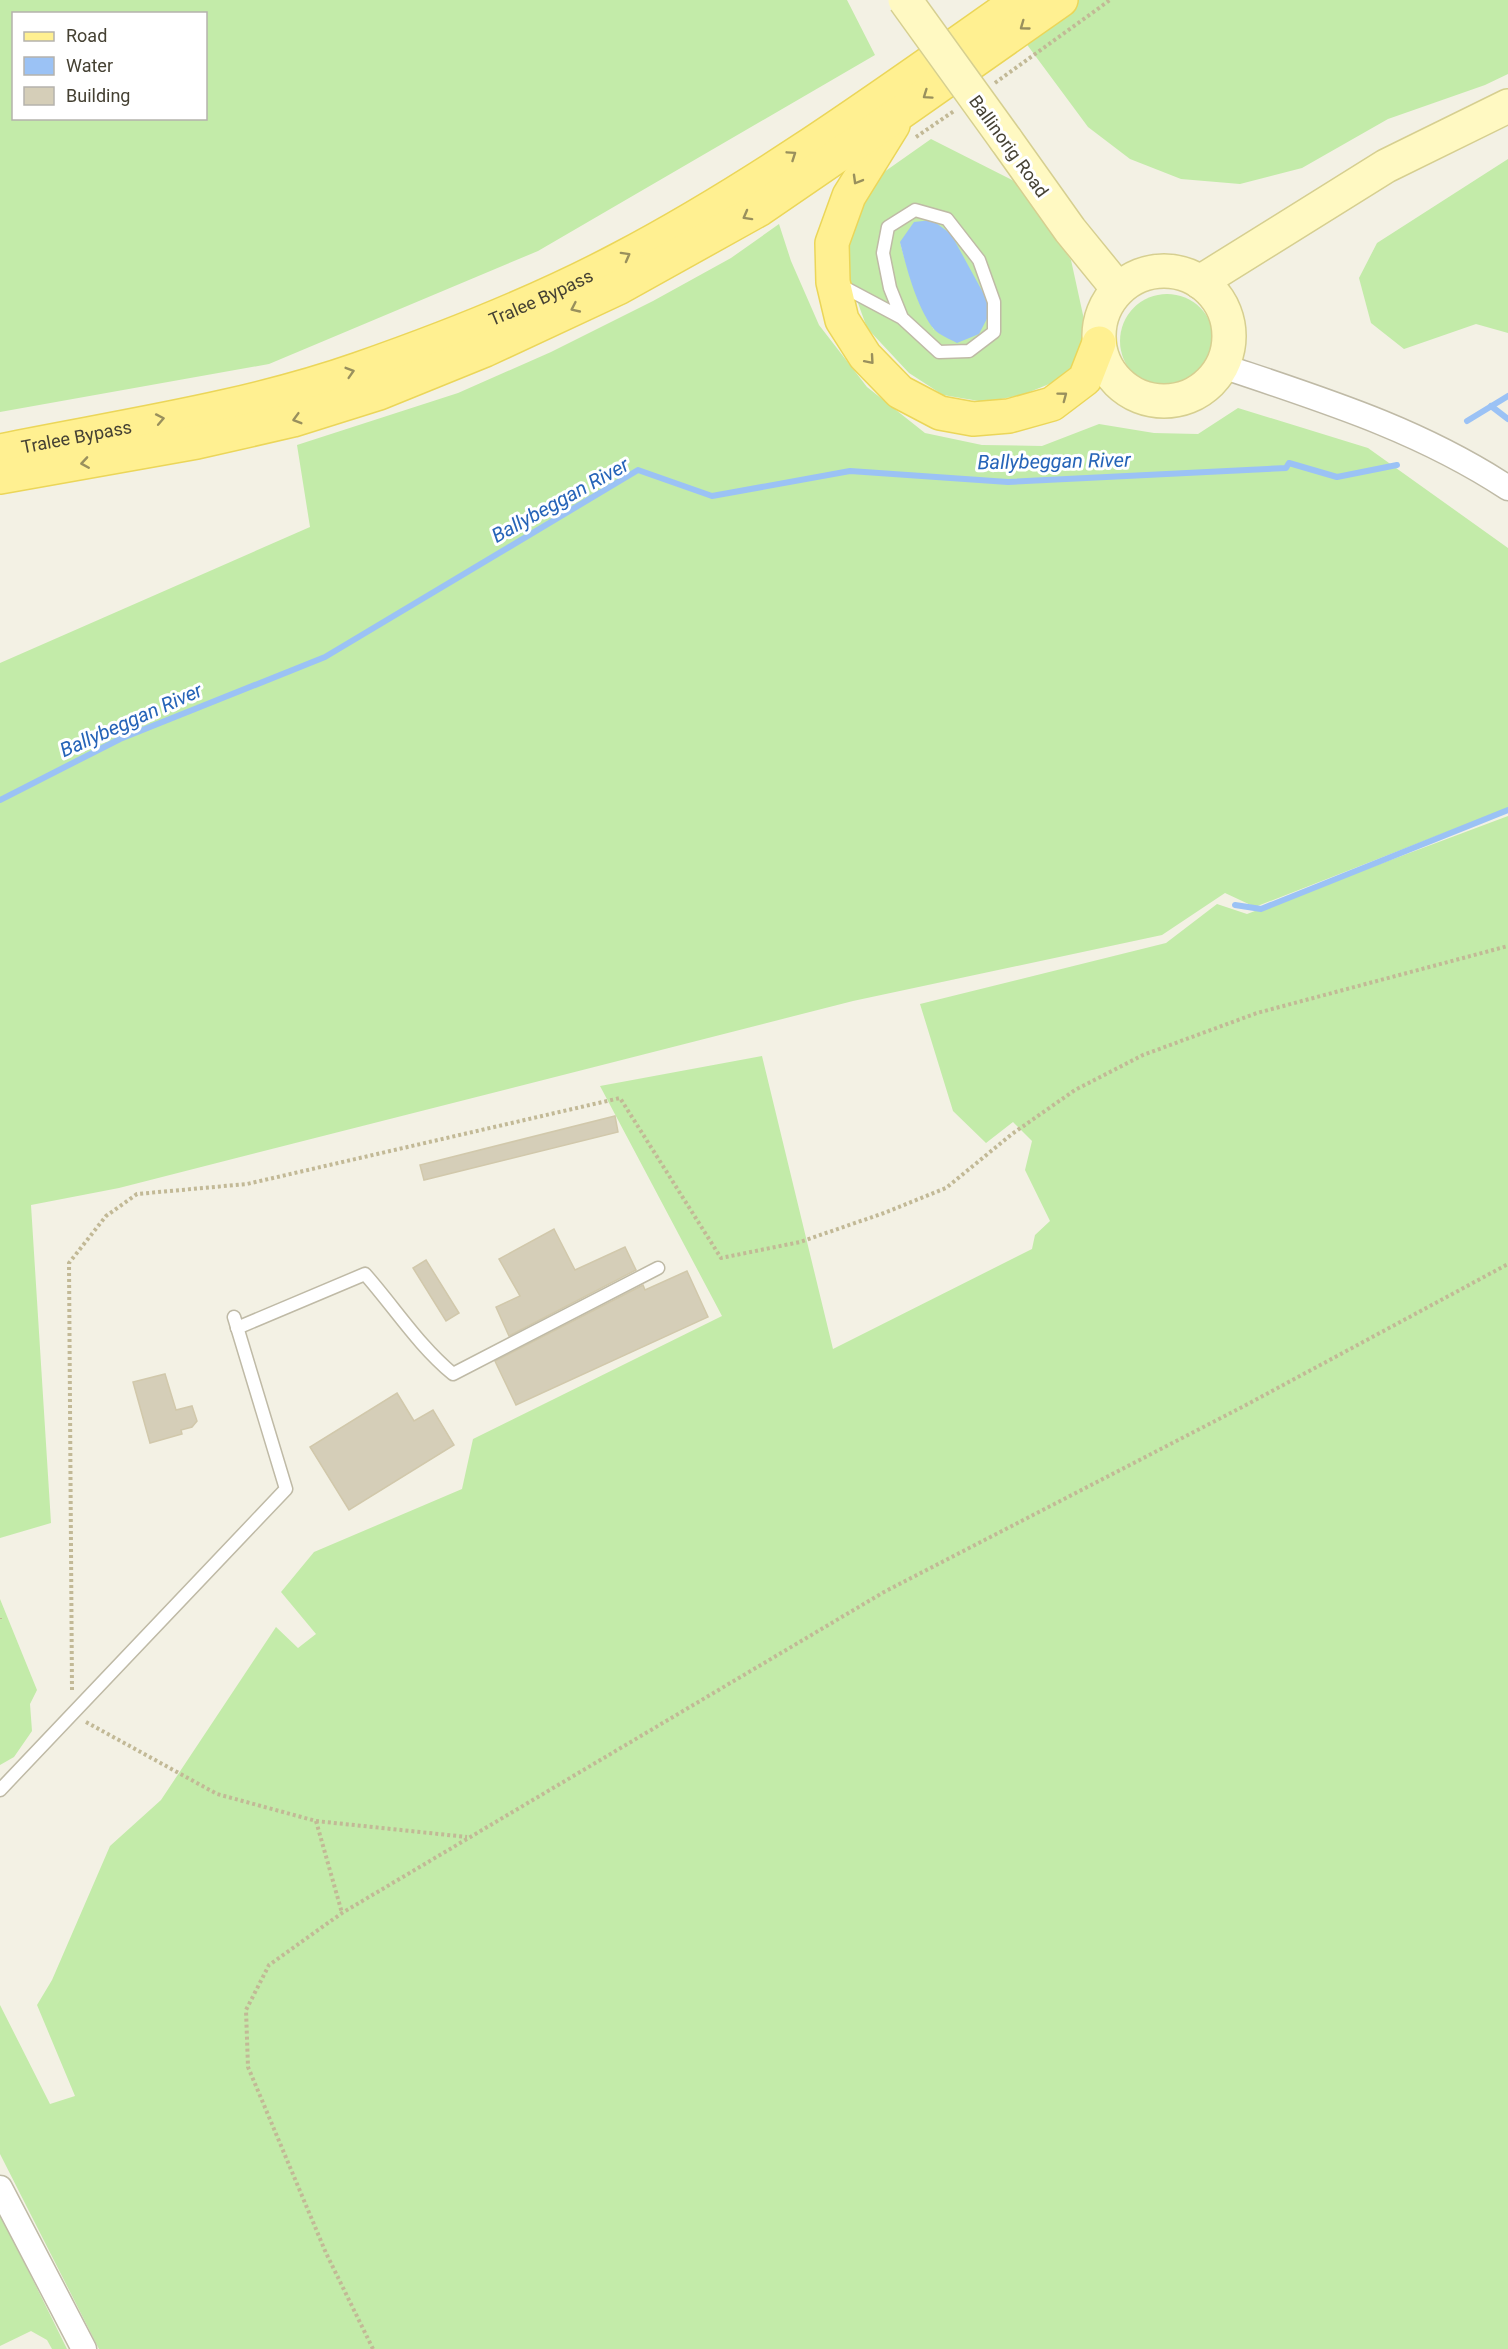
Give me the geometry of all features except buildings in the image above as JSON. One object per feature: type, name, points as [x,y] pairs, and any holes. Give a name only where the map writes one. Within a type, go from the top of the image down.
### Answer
[{"type":"main road","name":"Tralee Bypass","points":[[0,451],[205,410],[291,389],[357,370],[495,318],[620,260],[745,187],[1019,0]]},
{"type":"main road","name":"Tralee Bypass","points":[[0,477],[186,444],[293,420],[379,393],[485,350],[618,288],[760,209],[1061,0]]},
{"type":"main road","points":[[900,113],[849,196],[832,243],[833,282],[842,320],[865,356],[900,392],[940,413],[973,418],[1009,416],[1052,404],[1085,379],[1099,343]]},
{"type":"street","name":"Ballinorig Road","points":[[905,0],[1070,230],[1118,289]]},
{"type":"street","points":[[1200,282],[1386,166],[1508,106]]},
{"type":"street","points":[[1167,270],[1184,274],[1200,282],[1214,295],[1224,311],[1229,329],[1228,348],[1222,366],[1209,383],[1192,395],[1172,401],[1151,400],[1132,393],[1115,380],[1104,363],[1099,343],[1099,323],[1106,304],[1118,289],[1132,278],[1149,272],[1167,270]]},
{"type":"street","points":[[1222,366],[1389,424],[1441,448],[1508,488]]},
{"type":"street","points":[[0,2188],[84,2349]]},
{"type":"lane","points":[[833,282],[902,318],[939,352],[969,351],[994,332],[994,302],[979,260],[947,219],[915,210],[888,227],[883,253],[890,288],[902,318]]},
{"type":"lane","points":[[0,1790],[286,1489],[236,1323],[365,1274],[419,1342],[453,1374],[658,1268]]},
{"type":"path","points":[[373,2349],[326,2253],[248,2067],[246,2010],[269,1965],[342,1913],[884,1592],[1246,1405],[1508,1264]]},
{"type":"path","points":[[316,1821],[342,1913]]},
{"type":"green space","points":[[0,0],[847,0],[875,55],[538,251],[269,364],[0,412]]},
{"type":"green space","points":[[994,0],[1508,0],[1508,74],[1485,85],[1388,119],[1302,168],[1240,184],[1181,179],[1130,159],[1088,127]]},
{"type":"green space","points":[[931,139],[1018,183],[1071,260],[1085,324],[1074,374],[1022,395],[985,402],[943,395],[909,373],[867,328],[850,281],[848,237],[853,214],[877,177]],"holes":[[[900,242],[934,330],[914,287]]]},
{"type":"green space","points":[[1508,159],[1508,333],[1476,324],[1404,349],[1371,323],[1359,278],[1377,243]]},
{"type":"green space","points":[[779,224],[791,261],[819,325],[867,387],[925,433],[982,445],[1042,446],[1099,424],[1154,433],[1198,434],[1238,408],[1368,448],[1508,548],[1508,808],[1255,907],[1225,893],[1162,935],[853,1001],[119,1188],[31,1205],[51,1523],[0,1538],[0,663],[310,527],[297,445],[458,393],[551,352],[653,301],[731,258]]},
{"type":"green space","points":[[1167,294],[1185,298],[1200,308],[1210,323],[1214,341],[1210,359],[1200,374],[1185,384],[1167,388],[1149,384],[1134,374],[1124,359],[1120,341],[1124,323],[1134,308],[1149,298]]},
{"type":"green space","points":[[1508,816],[1508,2349],[99,2349],[0,2154],[0,2005],[50,2104],[75,2096],[37,2005],[52,1980],[110,1846],[161,1800],[276,1627],[298,1648],[316,1634],[281,1592],[314,1552],[462,1489],[473,1439],[722,1316],[600,1086],[762,1056],[833,1349],[1032,1249],[1035,1235],[1050,1221],[1025,1170],[1032,1141],[1013,1122],[986,1143],[953,1111],[920,1004],[1166,943],[1217,904],[1247,914]]},
{"type":"green space","points":[[0,1599],[37,1690],[30,1704],[32,1731],[14,1757],[0,1765]]},
{"type":"green space","points":[[0,2213],[67,2349],[52,2349],[47,2340],[31,2331],[0,2346]]},
{"type":"water","points":[[932,220],[951,234],[992,309],[979,334],[957,343],[936,331],[928,321],[913,287],[900,242],[914,222]]},
{"type":"waterway","name":"Ballybeggan River","points":[[1467,421],[1508,396]]},
{"type":"waterway","points":[[1491,406],[1508,419]]},
{"type":"waterway","name":"Ballybeggan River","points":[[0,800],[120,739],[325,657],[638,470],[712,496],[850,471],[1008,482],[1286,468],[1289,463],[1337,477],[1397,465]]},
{"type":"waterway","points":[[1235,905],[1261,909],[1508,810]]}]
